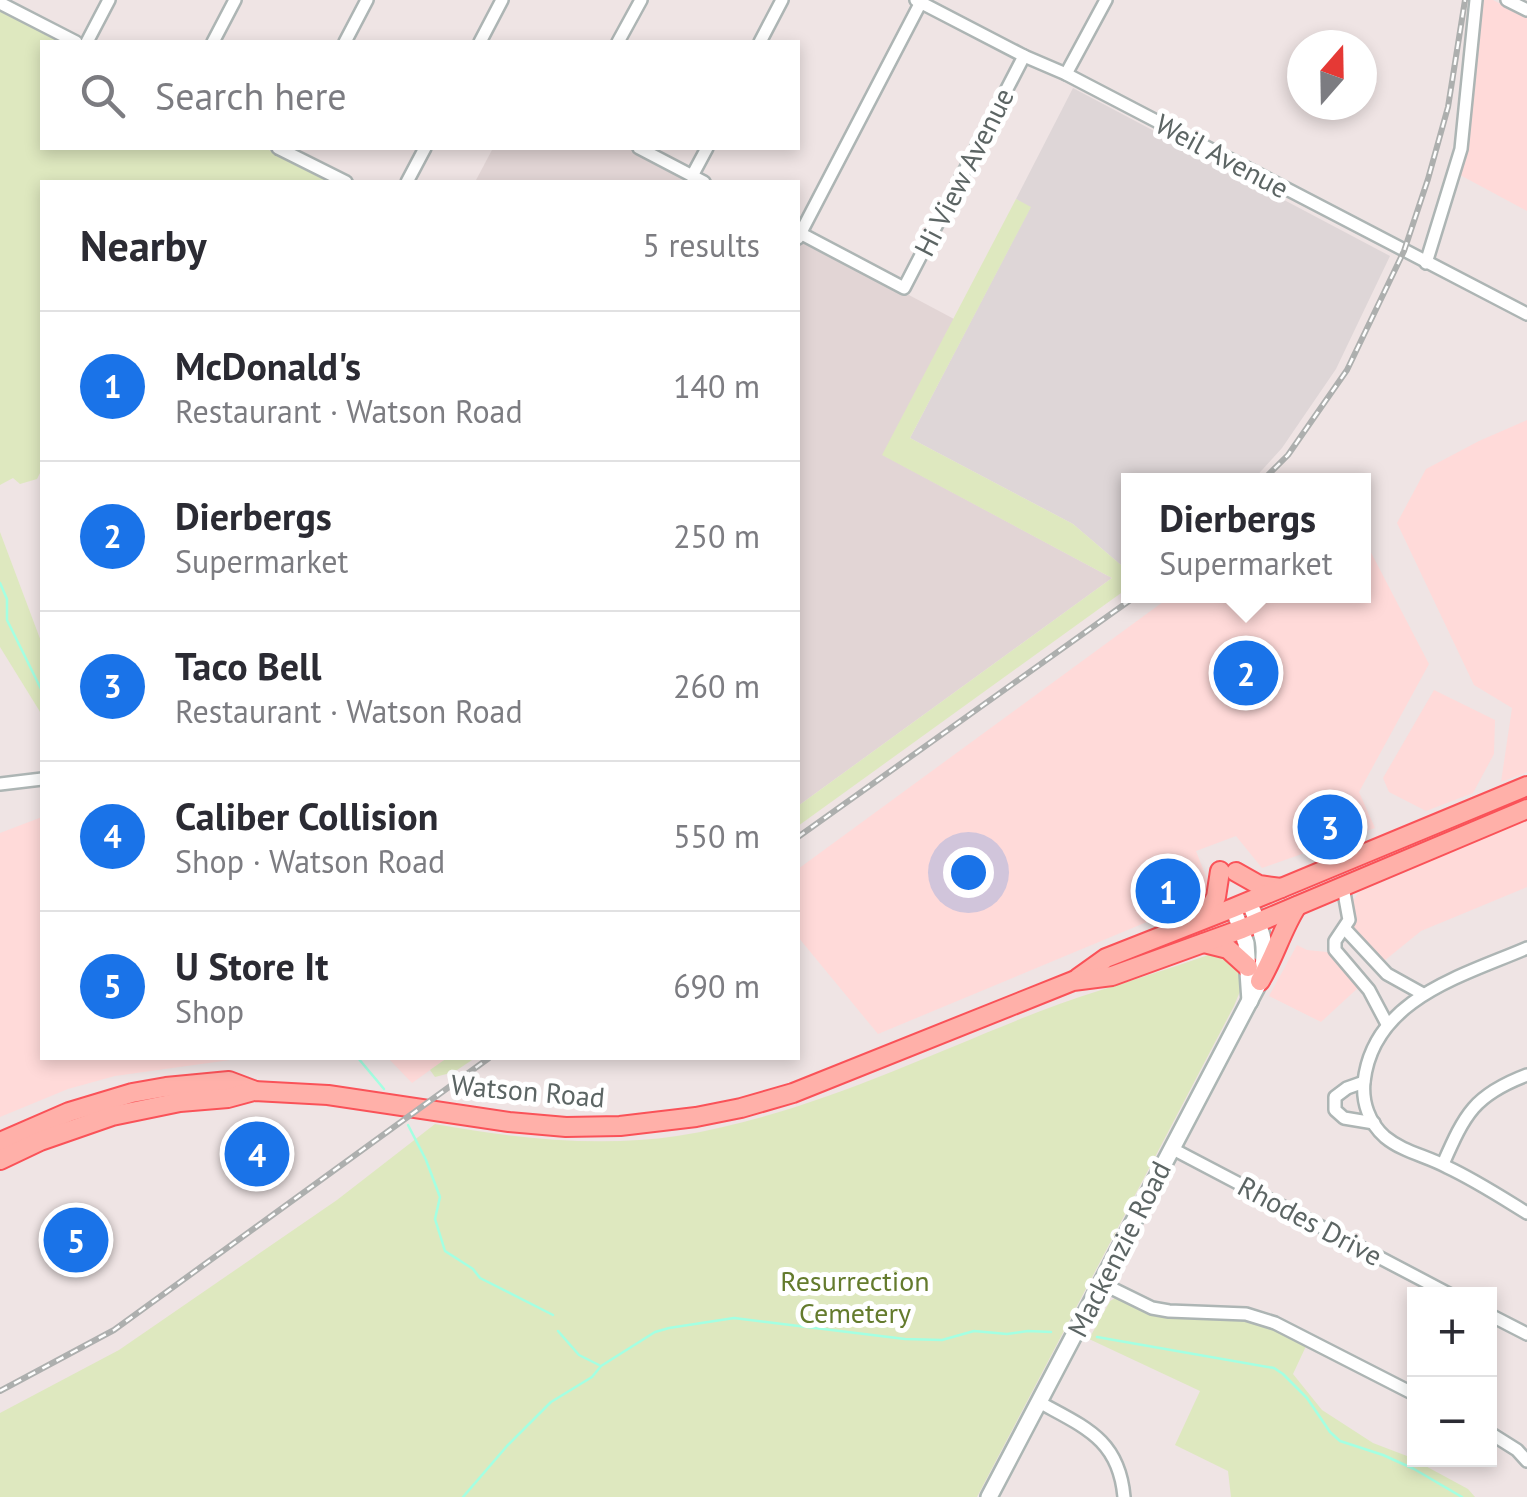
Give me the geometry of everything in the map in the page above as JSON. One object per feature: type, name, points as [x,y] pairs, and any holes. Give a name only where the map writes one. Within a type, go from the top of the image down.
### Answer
[{"type":"main road","name":"Watson Road","points":[[1074,981],[1106,958],[1527,786]]},
{"type":"main road","name":"Watson Road","points":[[0,1142],[68,1112],[132,1094],[228,1081],[254,1090],[328,1095],[542,1125],[596,1127],[672,1121],[741,1108],[793,1092],[1074,981],[1112,976],[1204,943],[1527,809]]},
{"type":"main road","points":[[1206,918],[1228,872],[1260,885],[1282,888]]},
{"type":"main road","name":"Mackenzie Road","points":[[989,1497],[1250,1000],[1254,974],[1266,951],[1241,905]]},
{"type":"main road","points":[[1204,943],[1228,949],[1254,974],[1275,956],[1284,928],[1297,906]]},
{"type":"main road","name":"Watson Road","points":[[0,1160],[40,1140],[112,1116],[180,1102],[228,1098],[254,1090]]},
{"type":"street","points":[[87,40],[108,0]]},
{"type":"street","points":[[214,40],[235,0]]},
{"type":"street","points":[[346,40],[368,0]]},
{"type":"street","points":[[481,40],[502,0]]},
{"type":"street","points":[[619,40],[640,0]]},
{"type":"street","points":[[761,40],[782,0]]},
{"type":"street","points":[[1066,74],[1106,0]]},
{"type":"street","points":[[1426,263],[1461,148],[1476,0]]},
{"type":"street","points":[[1507,0],[1527,10]]},
{"type":"street","points":[[800,230],[918,1]]},
{"type":"street","name":"Weil Avenue","points":[[918,1],[1527,314]]},
{"type":"street","points":[[0,3],[72,40]]},
{"type":"street","name":"Hi View Avenue","points":[[800,235],[904,288],[1024,56]]},
{"type":"street","points":[[288,150],[342,180]]},
{"type":"street","points":[[408,180],[424,150]]},
{"type":"street","points":[[643,150],[698,179],[705,150]]},
{"type":"street","points":[[0,784],[40,779]]},
{"type":"street","points":[[1343,887],[1349,920],[1335,942],[1335,950],[1369,990],[1387,1024]]},
{"type":"street","points":[[1346,928],[1387,974],[1424,994]]},
{"type":"street","points":[[1527,948],[1424,994],[1397,1013],[1372,1052],[1364,1082],[1366,1107],[1380,1133],[1394,1144],[1481,1184],[1527,1213]]},
{"type":"street","points":[[1442,1164],[1462,1121],[1481,1100],[1505,1083],[1527,1075]]},
{"type":"street","points":[[1364,1082],[1339,1092],[1335,1096],[1335,1110],[1344,1118],[1374,1123]]},
{"type":"street","name":"Rhodes Drive","points":[[1171,1148],[1434,1287]]},
{"type":"street","points":[[1101,1283],[1152,1308],[1246,1314],[1275,1323],[1407,1390]]},
{"type":"street","points":[[1497,1319],[1527,1334]]},
{"type":"street","points":[[1039,1402],[1098,1438],[1114,1456],[1124,1497]]},
{"type":"street","points":[[1497,1437],[1527,1461]]},
{"type":"shaded area","points":[[1480,0],[1493,0],[1527,18],[1527,211],[1460,175],[1469,130]]},
{"type":"shaded area","points":[[1073,88],[1390,256],[1336,369],[1282,448],[1259,473],[1121,473],[1121,565],[1073,524],[910,438],[1030,208],[1016,199]]},
{"type":"shaded area","points":[[492,150],[632,150],[691,180],[476,180]]},
{"type":"shaded area","points":[[800,237],[954,319],[883,455],[1112,578],[800,805]]},
{"type":"shaded area","points":[[1527,420],[1527,772],[1501,782],[1512,708],[1474,685],[1397,523],[1426,469]]},
{"type":"shaded area","points":[[1371,552],[1429,664],[1359,792],[1375,828],[1262,868],[1236,836],[1196,851],[1210,887],[1202,899],[878,1034],[800,939],[800,868],[1161,603],[1371,603]]},
{"type":"shaded area","points":[[1434,690],[1495,720],[1494,754],[1473,793],[1426,811],[1389,792],[1383,778]]},
{"type":"shaded area","points":[[1527,815],[1527,887],[1421,931],[1384,961],[1354,931],[1353,901],[1359,892]]},
{"type":"shaded area","points":[[40,818],[40,1060],[230,1060],[115,1076],[68,1089],[0,1117],[0,833]]},
{"type":"shaded area","points":[[1297,945],[1333,955],[1360,986],[1321,1022],[1269,996]]},
{"type":"shaded area","points":[[390,1060],[444,1060],[412,1083]]},
{"type":"green space","points":[[0,9],[61,40],[40,40],[40,150],[269,150],[328,180],[40,180],[40,473],[37,479],[20,484],[13,478],[0,485]]},
{"type":"green space","points":[[1016,199],[1031,207],[910,438],[1073,524],[1121,565],[1121,593],[800,825],[800,805],[1112,578],[882,455]]},
{"type":"green space","points":[[0,532],[40,639],[40,712],[0,647]]},
{"type":"green space","name":"Resurrection Cemetery","points":[[1211,954],[1222,954],[1240,966],[1241,989],[1234,1006],[977,1497],[0,1497],[0,1413],[119,1350],[337,1200],[435,1124],[586,1141],[647,1140],[724,1127],[816,1100],[1059,1004]]},
{"type":"green space","points":[[444,1060],[472,1060],[454,1072],[435,1077],[430,1070]]},
{"type":"green space","points":[[1115,1298],[1153,1314],[1242,1320],[1307,1344],[1293,1374],[1322,1410],[1373,1443],[1407,1456],[1407,1467],[1427,1467],[1468,1489],[1475,1497],[1231,1497],[1228,1471],[1175,1445],[1200,1391],[1089,1339]]},
{"type":"waterway","points":[[0,583],[7,599],[7,620],[40,687]]},
{"type":"waterway","points":[[360,1060],[384,1089]]},
{"type":"waterway","points":[[408,1125],[440,1197],[435,1219],[445,1251],[480,1278],[553,1315]]},
{"type":"waterway","points":[[463,1497],[551,1402],[655,1332],[669,1328],[734,1318],[905,1339],[942,1340],[974,1331],[1051,1332]]},
{"type":"waterway","points":[[558,1331],[579,1355],[599,1365]]},
{"type":"waterway","points":[[1097,1337],[1274,1368],[1307,1398],[1340,1441],[1414,1469],[1462,1497]]},
{"type":"railway","points":[[1270,473],[1288,455],[1347,370],[1404,251],[1448,107],[1465,0]]},
{"type":"railway","points":[[800,836],[1126,603]]},
{"type":"railway","points":[[0,1391],[114,1330],[486,1060]]},
{"type":"place","name":"Dierbergs","points":[[1246,673]]},
{"type":"place","name":"Taco Bell","points":[[1330,827]]},
{"type":"place","name":"McDonald's","points":[[1168,891]]},
{"type":"place","name":"Caliber Collision","points":[[257,1154]]},
{"type":"place","name":"U Store It","points":[[76,1240]]}]
